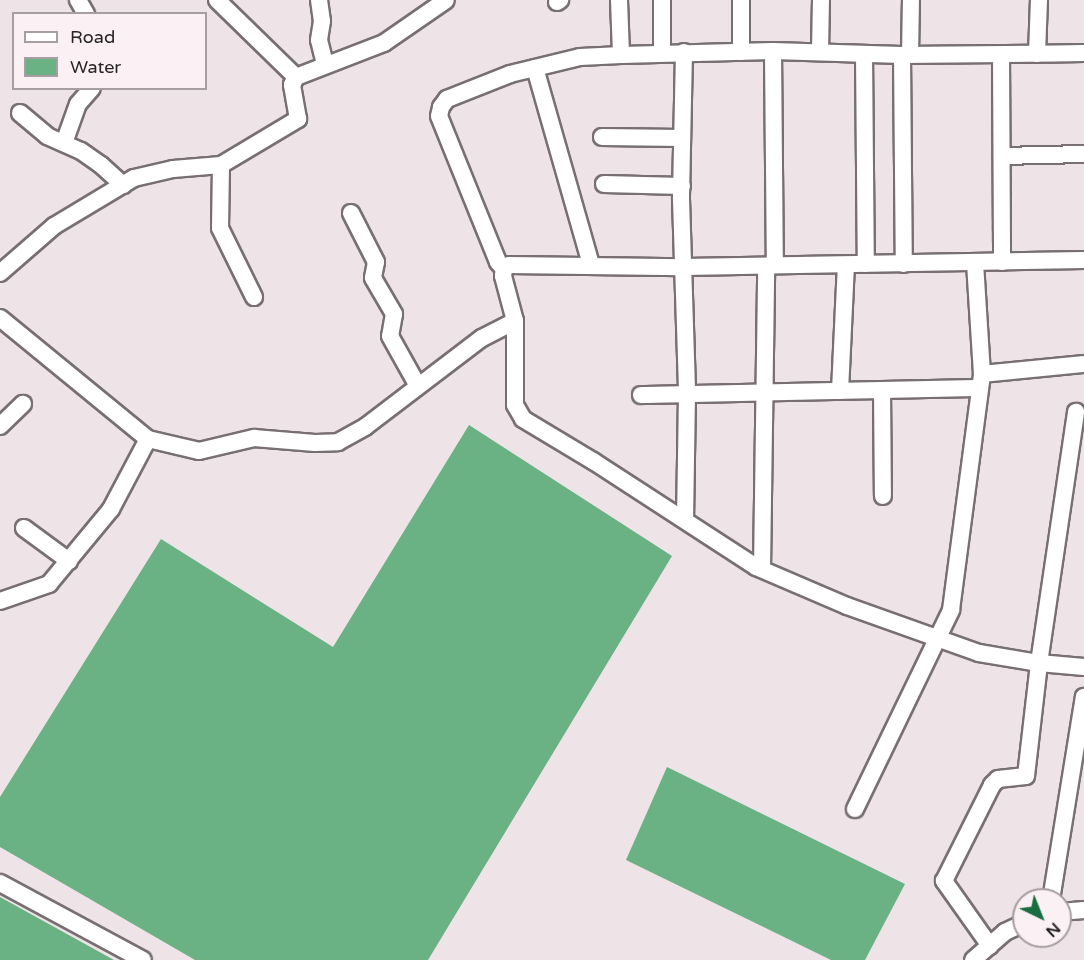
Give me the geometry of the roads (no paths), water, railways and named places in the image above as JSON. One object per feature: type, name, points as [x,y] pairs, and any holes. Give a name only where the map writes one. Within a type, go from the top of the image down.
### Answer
[{"type":"street","points":[[217,0],[296,77]]},
{"type":"street","points":[[319,0],[322,21],[319,40],[325,64]]},
{"type":"street","points":[[0,273],[54,226],[135,178],[173,169],[221,165],[298,119],[292,85],[296,77],[384,43],[446,0]]},
{"type":"street","points":[[619,0],[621,55]]},
{"type":"street","points":[[662,0],[662,53]]},
{"type":"street","points":[[741,0],[741,52]]},
{"type":"street","points":[[820,0],[820,51]]},
{"type":"street","points":[[904,264],[906,55],[911,0]]},
{"type":"street","points":[[1037,54],[1039,0]]},
{"type":"street","points":[[762,569],[771,266],[773,51]]},
{"type":"street","points":[[504,269],[498,262],[440,116],[447,99],[510,74],[580,57],[684,52],[820,51],[906,55],[1084,53]]},
{"type":"street","points":[[684,52],[681,186],[687,394],[685,520]]},
{"type":"street","points":[[864,54],[866,264]]},
{"type":"street","points":[[1001,55],[1002,262]]},
{"type":"street","points":[[535,68],[591,265]]},
{"type":"street","points":[[64,143],[78,104],[90,90]]},
{"type":"street","points":[[20,112],[47,136],[64,143],[101,165],[123,185]]},
{"type":"street","points":[[602,137],[682,138]]},
{"type":"street","points":[[1002,156],[1084,154]]},
{"type":"street","points":[[221,165],[220,228],[254,297]]},
{"type":"street","points":[[604,184],[681,186]]},
{"type":"street","points":[[351,213],[376,262],[373,278],[394,314],[390,336],[418,386]]},
{"type":"street","points":[[1084,260],[684,267],[509,265],[504,269],[503,276],[515,321],[514,391],[515,405],[522,419],[762,569],[847,606],[979,652],[1039,663],[1084,667]]},
{"type":"street","points":[[855,809],[951,610],[981,381],[975,263]]},
{"type":"street","points":[[840,391],[846,265]]},
{"type":"street","points":[[0,318],[148,439],[199,451],[254,438],[315,443],[338,441],[365,427],[482,338],[515,321]]},
{"type":"street","points":[[641,395],[882,390],[981,381],[1084,364]]},
{"type":"street","points":[[882,390],[883,495]]},
{"type":"street","points":[[0,426],[23,404]]},
{"type":"street","points":[[990,946],[944,881],[992,785],[1005,777],[1026,776],[1039,663],[1077,412]]},
{"type":"street","points":[[0,601],[49,584],[111,509],[148,439]]},
{"type":"street","points":[[24,528],[69,561]]},
{"type":"street","points":[[1053,888],[1084,697]]},
{"type":"street","points":[[0,883],[143,960]]},
{"type":"street","points":[[973,960],[1012,929]]},
{"type":"water","points":[[469,425],[672,556],[428,960],[195,960],[0,847],[0,797],[161,539],[333,647]]},
{"type":"water","points":[[667,767],[905,884],[865,960],[831,960],[626,860]]},
{"type":"water","points":[[0,897],[114,960],[0,960]]}]
